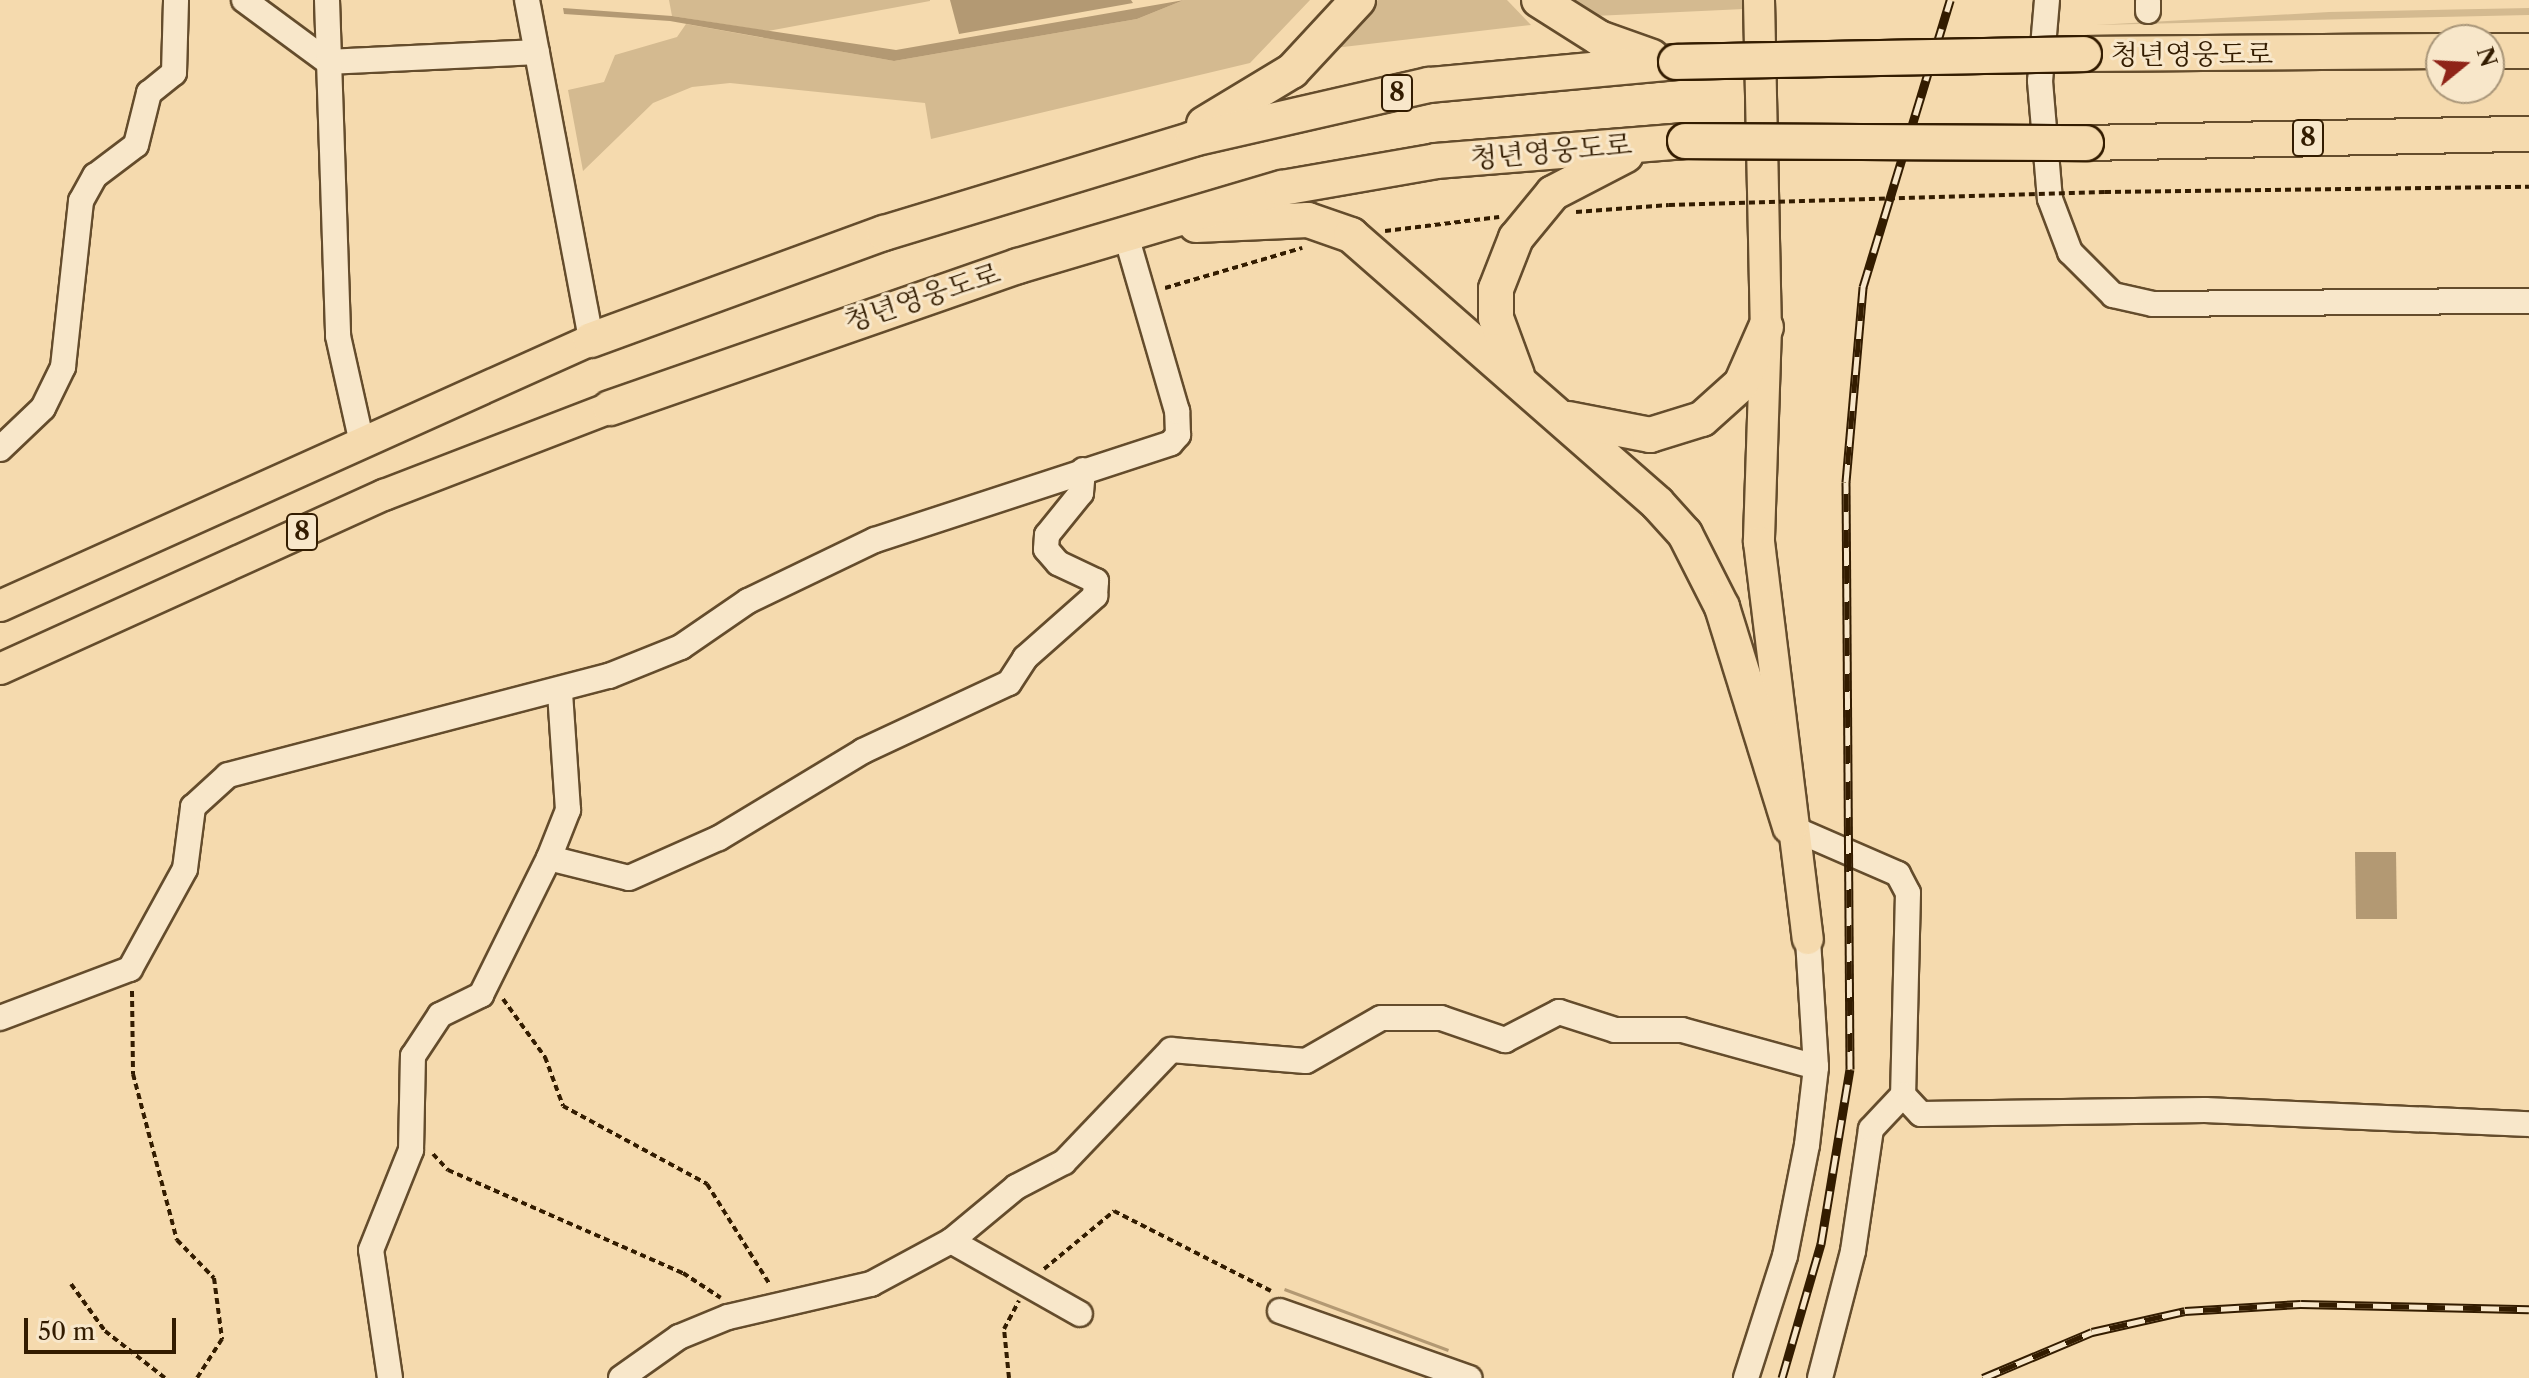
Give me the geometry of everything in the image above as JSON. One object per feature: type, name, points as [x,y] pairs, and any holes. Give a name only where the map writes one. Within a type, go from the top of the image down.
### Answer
[{"type":"highway","points":[[1123,159],[1258,97],[1358,0]]},
{"type":"highway","points":[[1539,0],[1599,38],[1676,62]]},
{"type":"highway","name":"청년영웅도로","points":[[591,340],[884,233],[1123,159],[1429,85],[1676,62],[2425,51]]},
{"type":"highway","points":[[2505,51],[2529,51]]},
{"type":"highway","name":"청년영웅도로","points":[[610,408],[1133,230],[1362,171],[1685,141],[2086,143],[2529,134]]},
{"type":"highway","points":[[1685,141],[1586,171],[1533,214],[1504,261],[1496,318],[1501,347],[1535,399],[1590,428],[1650,435],[1678,431],[1724,404],[1741,384],[1766,327]]},
{"type":"highway","points":[[1133,230],[1308,220],[1351,235],[1657,503],[1706,568],[1790,827]]},
{"type":"main road","points":[[1759,0],[1766,327],[1759,542],[1790,827],[1808,939]]},
{"type":"main road","name":"8","points":[[0,606],[361,439],[591,340]]},
{"type":"main road","name":"8","points":[[0,669],[384,495],[610,408]]},
{"type":"street","points":[[0,449],[43,408],[63,367],[81,201],[95,176],[136,145],[149,93],[174,73],[176,0]]},
{"type":"street","points":[[244,0],[328,62],[537,52]]},
{"type":"street","points":[[327,0],[338,336],[361,439]]},
{"type":"street","points":[[527,0],[591,340]]},
{"type":"street","points":[[2047,0],[2040,81],[2050,199],[2070,252],[2113,295],[2153,304],[2529,301]]},
{"type":"street","points":[[0,1018],[130,969],[185,869],[193,807],[228,775],[560,692],[681,647],[748,601],[875,540],[1178,435],[1143,294],[1133,230]]},
{"type":"street","points":[[549,858],[629,878],[719,838],[863,751],[1009,683],[1025,658],[1095,596],[1096,581],[1046,549],[1047,535],[1081,493],[1083,470]]},
{"type":"street","points":[[390,1378],[371,1250],[411,1150],[408,1106],[423,1031],[481,995],[549,858],[568,810],[560,692]]},
{"type":"street","points":[[1790,827],[1898,874],[1908,893],[1903,1095],[1871,1129],[1853,1251],[1820,1378]]},
{"type":"street","points":[[1746,1378],[1799,1195],[1816,1067],[1808,939]]},
{"type":"street","points":[[621,1378],[679,1337],[728,1317],[871,1284],[951,1241],[1016,1187],[1064,1162],[1171,1050],[1185,1047],[1306,1061],[1381,1018],[1441,1018],[1505,1040],[1559,1012],[1615,1030],[1682,1030],[1816,1067]]},
{"type":"street","points":[[1903,1095],[1921,1114],[2205,1110],[2529,1124]]},
{"type":"street","points":[[951,1241],[1080,1314]]},
{"type":"street","points":[[1280,1311],[1469,1378]]},
{"type":"path","points":[[1351,235],[1533,214],[1669,205],[2105,192],[2529,187]]},
{"type":"path","points":[[1143,294],[1306,247]]},
{"type":"path","points":[[130,969],[133,1074],[177,1240],[214,1278],[222,1339],[197,1378]]},
{"type":"path","points":[[489,981],[545,1057],[563,1106],[707,1184],[782,1305]]},
{"type":"path","points":[[411,1150],[432,1153],[448,1170],[683,1273],[723,1299],[728,1317]]},
{"type":"path","points":[[1009,1378],[1004,1329],[1029,1287],[1114,1211],[1268,1284],[1280,1311]]},
{"type":"path","points":[[71,1284],[105,1331],[165,1378]]},
{"type":"shaded area","points":[[669,0],[930,1],[768,31],[672,16]]},
{"type":"shaded area","points":[[950,0],[1131,0],[1133,3],[959,34]]},
{"type":"shaded area","points":[[1184,0],[1310,0],[1250,63],[931,139],[925,103],[730,83],[692,87],[653,103],[583,171],[568,90],[604,82],[615,55],[677,37],[686,24],[894,61],[1137,19]]},
{"type":"shaded area","points":[[1184,0],[1137,19],[894,61],[670,21],[564,14],[563,8],[672,16],[896,50]]},
{"type":"shaded area","points":[[1378,0],[1507,0],[1531,25],[1326,49]]},
{"type":"shaded area","points":[[1549,0],[1744,0],[1744,9],[1573,17]]},
{"type":"shaded area","points":[[2529,8],[2529,15],[2096,25],[2329,12]]},
{"type":"shaded area","points":[[2355,852],[2396,852],[2397,919],[2356,919]]},
{"type":"shaded area","points":[[1285,1288],[1449,1349],[1448,1352],[1284,1291]]},
{"type":"railway","points":[[1782,1378],[1821,1244],[1850,1069],[1846,482],[1863,287],[1950,0]]},
{"type":"railway","points":[[1983,1378],[2092,1332],[2185,1311],[2301,1304],[2529,1309]]}]
